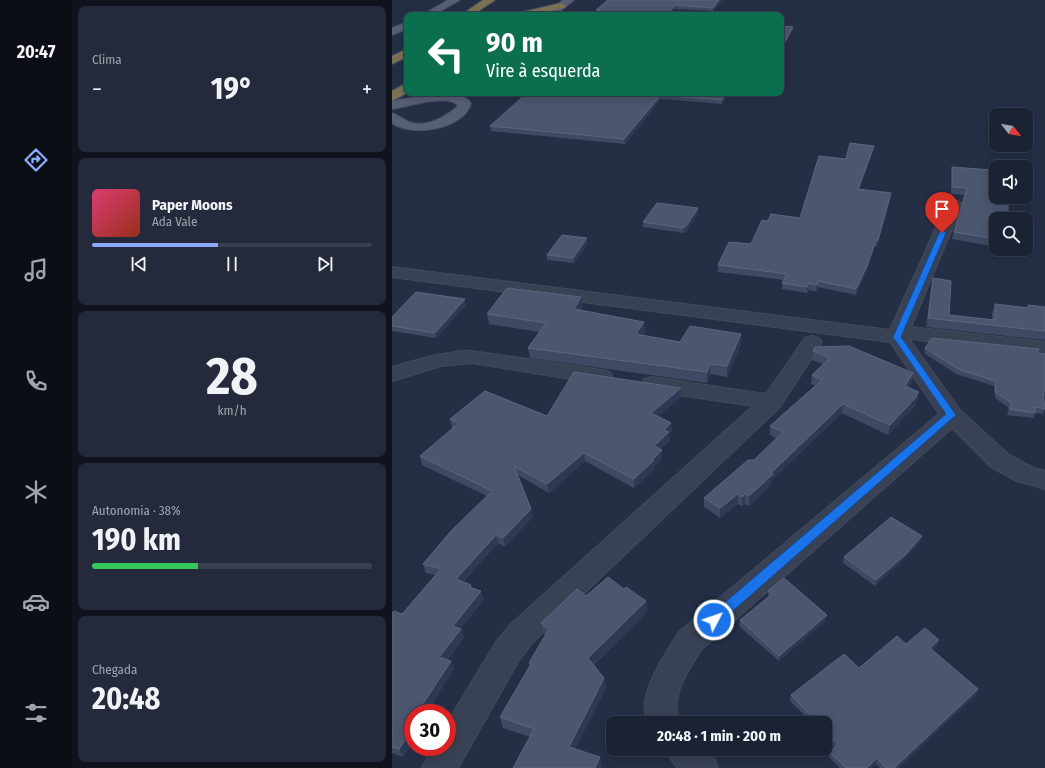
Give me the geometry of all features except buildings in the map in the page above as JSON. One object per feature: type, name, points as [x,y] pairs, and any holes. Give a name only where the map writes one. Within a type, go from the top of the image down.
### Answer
[{"type":"highway","points":[[471,12],[490,0]]},
{"type":"highway","points":[[532,12],[565,3]]},
{"type":"highway","points":[[516,12],[528,4]]},
{"type":"highway","points":[[392,61],[404,54]]},
{"type":"main road","points":[[433,12],[455,0]]},
{"type":"main road","points":[[554,12],[565,3]]},
{"type":"main road","points":[[392,32],[404,26]]},
{"type":"main road","points":[[392,105],[443,97],[461,97],[465,103],[464,107],[451,119],[432,125],[418,127],[400,125],[392,117]]},
{"type":"main road","points":[[398,136],[418,127]]},
{"type":"street","points":[[898,334],[954,205]]},
{"type":"street","points":[[392,272],[898,334],[1045,348]]},
{"type":"street","points":[[898,334],[952,415],[1000,461],[1026,476],[1045,480]]},
{"type":"street","points":[[439,768],[507,652],[522,634],[772,402],[812,342]]},
{"type":"street","points":[[392,374],[436,360],[454,357],[472,357],[772,402]]},
{"type":"street","points":[[663,716],[661,710],[664,691],[674,666],[690,641],[952,415]]},
{"type":"street","points":[[690,756],[701,768]]},
{"type":"route","points":[[714,620],[952,415],[897,337],[942,233]]}]
